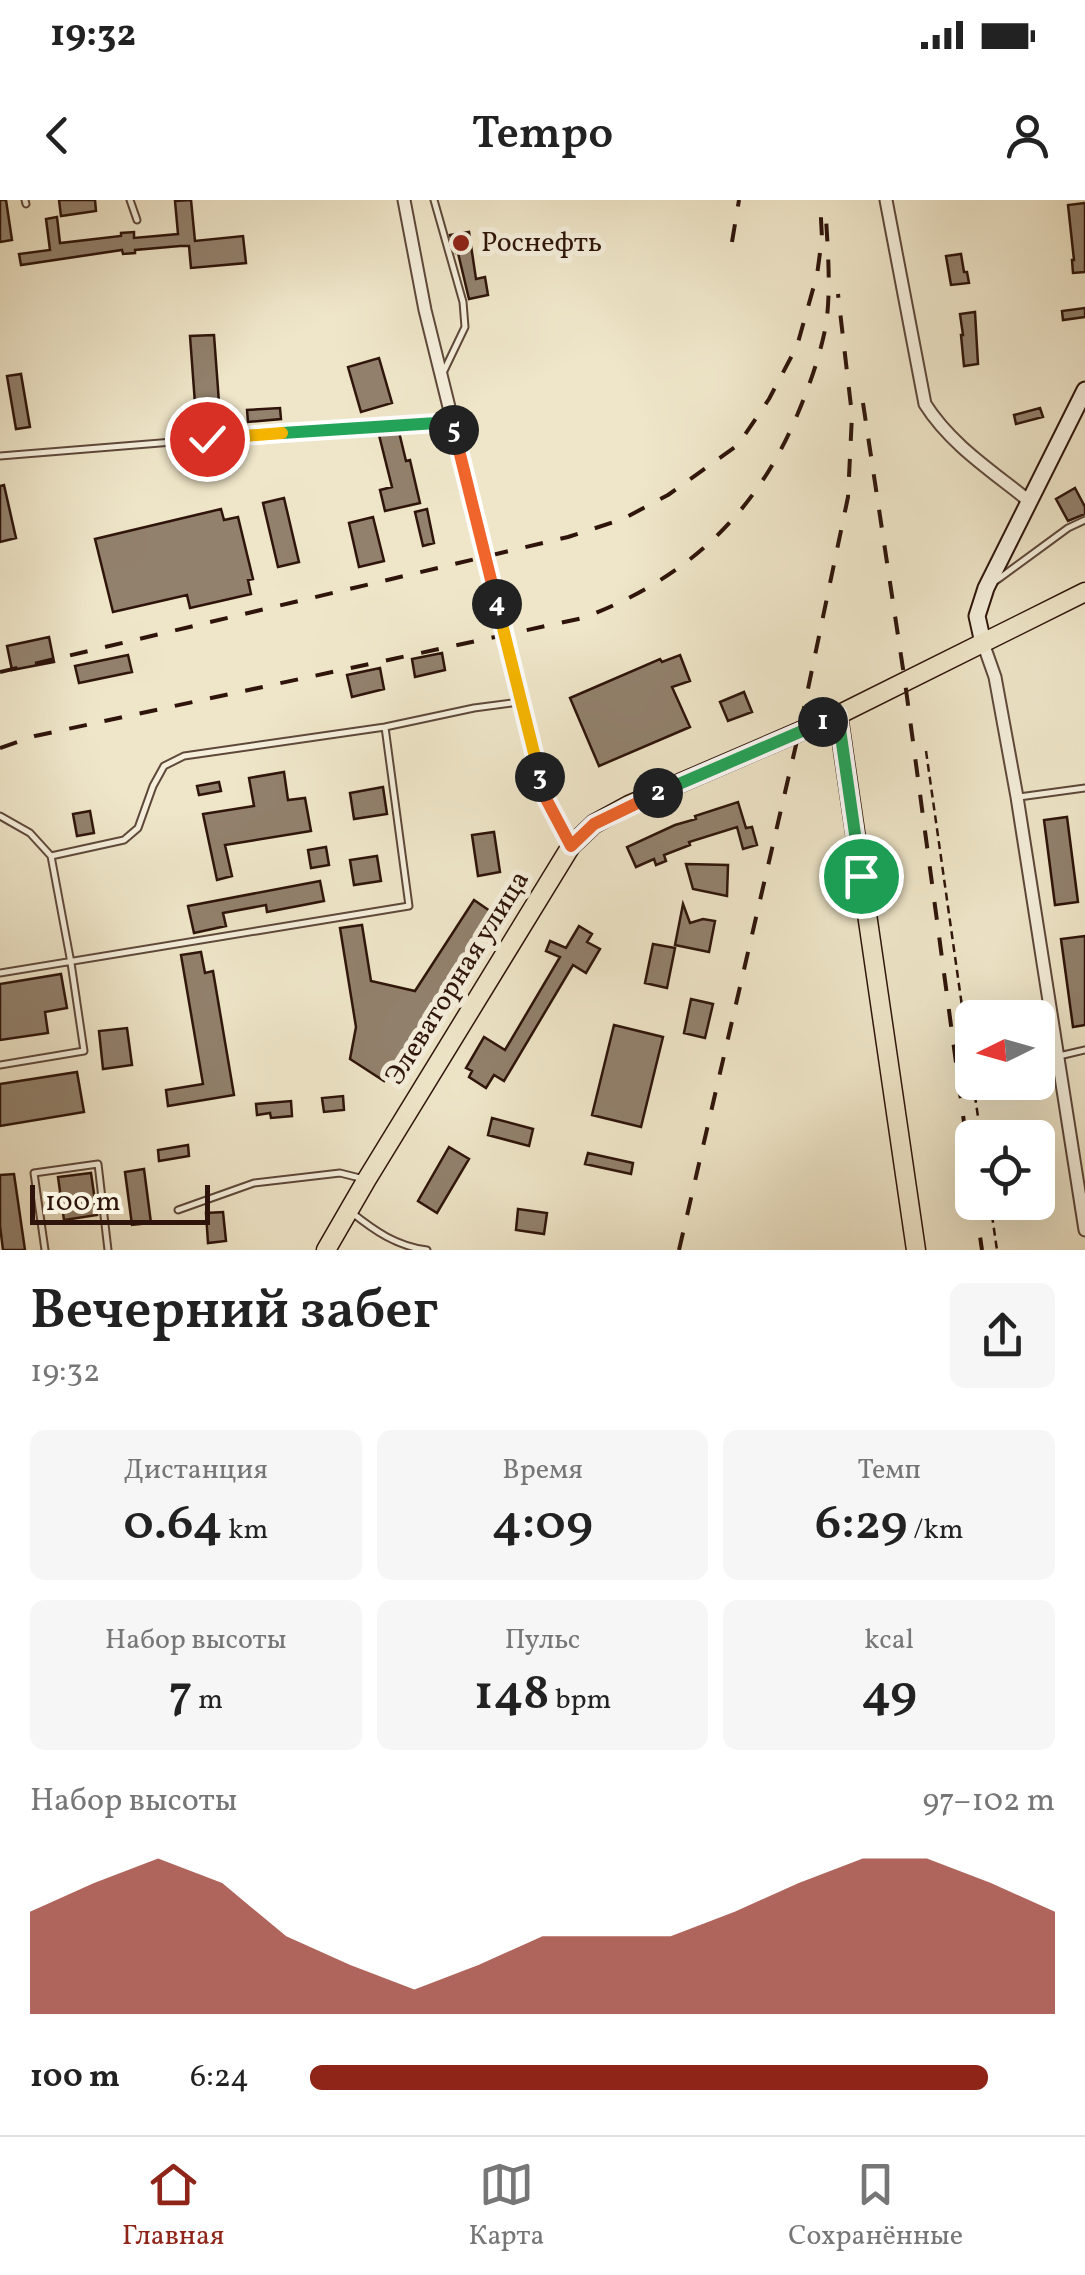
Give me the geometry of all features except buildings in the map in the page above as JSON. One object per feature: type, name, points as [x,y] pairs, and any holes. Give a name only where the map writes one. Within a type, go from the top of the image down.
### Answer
[{"type":"main road","points":[[571,846],[594,824],[629,805],[838,715],[1085,592]]},
{"type":"main road","points":[[838,715],[916,1250]]},
{"type":"main road","name":"Элеваторная улица","points":[[326,1250],[571,846]]},
{"type":"street","points":[[406,200],[425,310],[544,795],[571,846]]},
{"type":"street","points":[[886,200],[925,404],[964,449],[1029,501]]},
{"type":"street","points":[[1085,390],[986,588],[977,616],[982,644],[995,676],[1017,797],[1085,1230]]},
{"type":"lane","points":[[130,200],[137,220]]},
{"type":"lane","points":[[434,200],[463,302],[465,327],[441,378]]},
{"type":"lane","points":[[0,456],[452,422]]},
{"type":"lane","points":[[986,588],[1068,528],[1085,520]]},
{"type":"lane","points":[[50,856],[124,840],[138,828],[164,766],[184,756],[385,727],[522,702]]},
{"type":"lane","points":[[0,974],[409,906],[385,727]]},
{"type":"lane","points":[[1017,797],[1085,788]]},
{"type":"lane","points":[[0,816],[30,833],[50,856],[84,1051],[0,1064]]},
{"type":"lane","points":[[1058,1056],[1085,1050]]},
{"type":"lane","points":[[45,1250],[34,1173],[98,1164],[108,1250]]},
{"type":"lane","points":[[178,1210],[254,1183],[340,1173],[366,1179]]},
{"type":"lane","points":[[349,1210],[376,1232],[414,1249],[427,1250]]},
{"type":"path","points":[[926,751],[962,1000]]},
{"type":"path","points":[[993,1220],[997,1250]]},
{"type":"railway","points":[[732,242],[739,200]]},
{"type":"railway","points":[[0,672],[568,537],[623,519],[668,495],[738,445],[769,399],[797,346],[817,275],[822,238],[820,200]]},
{"type":"railway","points":[[0,748],[35,736],[583,618],[654,584],[685,563],[739,512],[761,483],[798,413],[826,325],[826,218]]},
{"type":"railway","points":[[679,1250],[799,732],[848,497],[852,415],[838,294]]},
{"type":"railway","points":[[863,403],[964,1120]]},
{"type":"railway","points":[[978,1220],[982,1250]]},
{"type":"place","name":"Роснефть","points":[[461,243]]},
{"type":"route","points":[[207,439],[452,422],[544,795],[571,846],[594,824],[629,805],[838,715],[861,876]]}]
